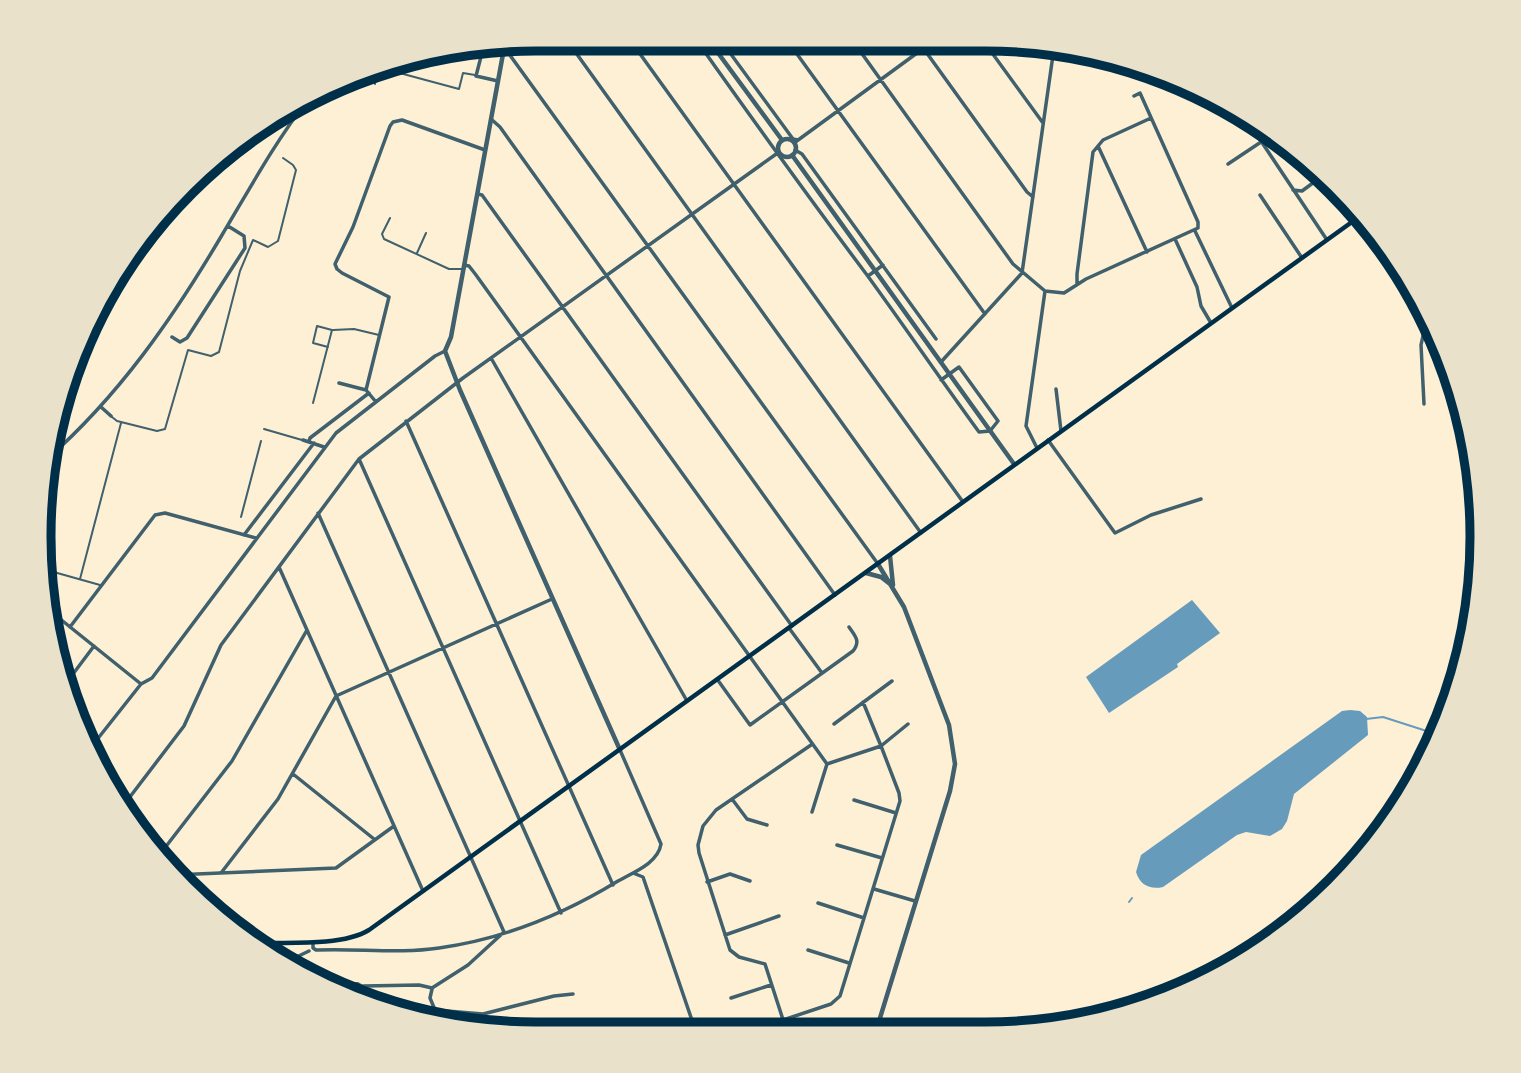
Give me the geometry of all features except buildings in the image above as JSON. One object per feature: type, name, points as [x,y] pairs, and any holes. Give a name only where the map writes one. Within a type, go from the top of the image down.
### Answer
[{"type":"main road","points":[[271,942],[313,941],[360,935],[1354,221]]},
{"type":"street","points":[[575,51],[921,533]]},
{"type":"street","points":[[638,51],[963,502]]},
{"type":"street","points":[[704,51],[831,230],[979,432],[990,431],[998,421],[959,367],[941,380]]},
{"type":"street","points":[[717,51],[782,141]]},
{"type":"street","points":[[729,51],[796,141]]},
{"type":"street","points":[[795,51],[985,314]]},
{"type":"street","points":[[861,51],[1022,274],[1045,291],[1064,293],[1077,284],[1195,231]]},
{"type":"street","points":[[917,51],[796,141],[794,153],[1014,464]]},
{"type":"street","points":[[928,51],[1033,197]]},
{"type":"street","points":[[990,51],[1044,124]]},
{"type":"street","points":[[313,941],[313,948],[316,950],[417,950],[449,946],[504,932],[561,913],[632,873],[660,852],[661,844],[445,351],[464,267],[504,52]]},
{"type":"street","points":[[510,52],[893,586],[904,607],[949,725],[955,754],[950,791],[879,1022]]},
{"type":"street","points":[[482,54],[476,76],[498,81]]},
{"type":"street","points":[[941,362],[1022,274],[1052,56]]},
{"type":"street","points":[[1133,96],[1140,93],[1198,222],[1195,231],[1233,308]]},
{"type":"street","points":[[59,447],[101,407],[136,366],[298,114]]},
{"type":"street","points":[[1077,284],[1093,152],[1103,140],[1151,118]]},
{"type":"street","points":[[491,119],[500,127],[835,595]]},
{"type":"street","points":[[244,535],[312,442],[310,438],[368,392],[389,297],[342,273],[335,264],[353,227],[390,126],[393,122],[402,120],[485,150]]},
{"type":"street","points":[[1256,134],[1326,240]]},
{"type":"street","points":[[778,152],[778,145],[782,141],[796,141]]},
{"type":"street","points":[[1228,164],[1261,142]]},
{"type":"street","points":[[1098,146],[1147,252]]},
{"type":"street","points":[[128,798],[184,726],[221,645],[359,459],[491,358],[778,152]]},
{"type":"street","points":[[778,152],[784,156],[802,153],[936,339]]},
{"type":"street","points":[[1300,200],[1302,191],[1316,181]]},
{"type":"street","points":[[1293,190],[1302,191]]},
{"type":"street","points":[[478,194],[482,195],[563,306],[822,673]]},
{"type":"street","points":[[1260,195],[1302,258]]},
{"type":"street","points":[[172,337],[180,342],[187,338],[246,248],[244,236],[228,226]]},
{"type":"street","points":[[1175,239],[1197,287],[1201,306],[1211,323]]},
{"type":"street","points":[[867,276],[883,265]]},
{"type":"street","points":[[464,267],[469,266],[476,275],[827,764]]},
{"type":"street","points":[[1037,448],[1026,426],[1045,291]]},
{"type":"street","points":[[907,333],[923,321]]},
{"type":"street","points":[[1424,331],[1421,343],[1424,404]]},
{"type":"street","points":[[96,741],[141,684],[152,678],[336,433],[445,351]]},
{"type":"street","points":[[491,358],[687,701]]},
{"type":"street","points":[[339,383],[368,392],[376,402]]},
{"type":"street","points":[[1056,390],[1061,431]]},
{"type":"street","points":[[101,407],[111,416]]},
{"type":"street","points":[[406,421],[613,884]]},
{"type":"street","points":[[303,440],[324,447]]},
{"type":"street","points":[[1048,440],[1115,533],[1151,515],[1201,499]]},
{"type":"street","points":[[359,459],[561,913]]},
{"type":"street","points":[[70,627],[155,515],[165,513],[256,538]]},
{"type":"street","points":[[318,513],[504,932]]},
{"type":"street","points":[[890,556],[893,586]]},
{"type":"street","points":[[279,567],[423,891]]},
{"type":"street","points":[[866,573],[881,577],[893,586]]},
{"type":"street","points":[[221,873],[278,799],[337,696],[552,599]]},
{"type":"street","points":[[58,617],[141,684]]},
{"type":"street","points":[[717,680],[750,724],[853,651],[858,646],[857,639],[849,627]]},
{"type":"street","points":[[164,849],[232,761],[307,630]]},
{"type":"street","points":[[72,676],[94,646]]},
{"type":"street","points":[[834,724],[892,681]]},
{"type":"street","points":[[811,745],[732,799],[708,819],[700,835],[699,853],[725,935],[734,955],[765,964],[783,1020],[831,1004],[840,996],[900,802],[899,793],[863,702]]},
{"type":"street","points":[[827,764],[881,746],[908,724]]},
{"type":"street","points":[[811,812],[827,764]]},
{"type":"street","points":[[293,774],[374,839]]},
{"type":"street","points":[[732,799],[747,819],[767,825]]},
{"type":"street","points":[[854,800],[896,814]]},
{"type":"street","points":[[188,874],[336,868],[394,826]]},
{"type":"street","points":[[837,845],[882,858]]},
{"type":"street","points":[[632,873],[643,877],[693,1022]]},
{"type":"street","points":[[707,882],[730,874],[750,881]]},
{"type":"street","points":[[873,888],[915,901]]},
{"type":"street","points":[[818,903],[864,918]]},
{"type":"street","points":[[725,935],[779,916]]},
{"type":"street","points":[[363,986],[419,985],[432,988],[468,965],[504,932]]},
{"type":"street","points":[[808,950],[850,963]]},
{"type":"street","points":[[295,958],[309,951]]},
{"type":"street","points":[[730,998],[771,985]]},
{"type":"street","points":[[432,988],[430,998],[435,1010],[466,1014],[483,1014],[554,996],[573,994]]},
{"type":"lane","points":[[396,72],[459,89],[463,73],[476,76]]},
{"type":"lane","points":[[375,79],[375,84]]},
{"type":"lane","points":[[111,416],[121,422],[158,431],[165,429],[188,350],[211,356],[219,352],[240,271],[253,240],[268,247],[278,241],[296,170],[293,164],[283,158]]},
{"type":"lane","points":[[390,218],[383,234],[384,239],[449,269],[464,267]]},
{"type":"lane","points":[[416,254],[426,233]]},
{"type":"lane","points":[[328,347],[313,343],[317,326],[332,330],[354,329],[379,335]]},
{"type":"lane","points":[[313,403],[332,330]]},
{"type":"lane","points":[[80,579],[121,422]]},
{"type":"lane","points":[[264,429],[303,440]]},
{"type":"lane","points":[[241,517],[261,441]]},
{"type":"lane","points":[[52,572],[101,585]]},
{"type":"lane","points":[[348,984],[358,983],[363,986],[360,989]]},
{"type":"water","points":[[1192,600],[1220,633],[1177,664],[1178,667],[1109,713],[1086,677]]},
{"type":"water","points":[[1342,711],[1360,711],[1367,717],[1368,735],[1294,794],[1287,821],[1282,829],[1270,836],[1246,832],[1237,835],[1163,887],[1150,887],[1140,880],[1136,872],[1141,855]]},
{"type":"waterway","points":[[1366,719],[1383,717],[1429,732]]},
{"type":"waterway","points":[[1129,902],[1132,898]]}]
